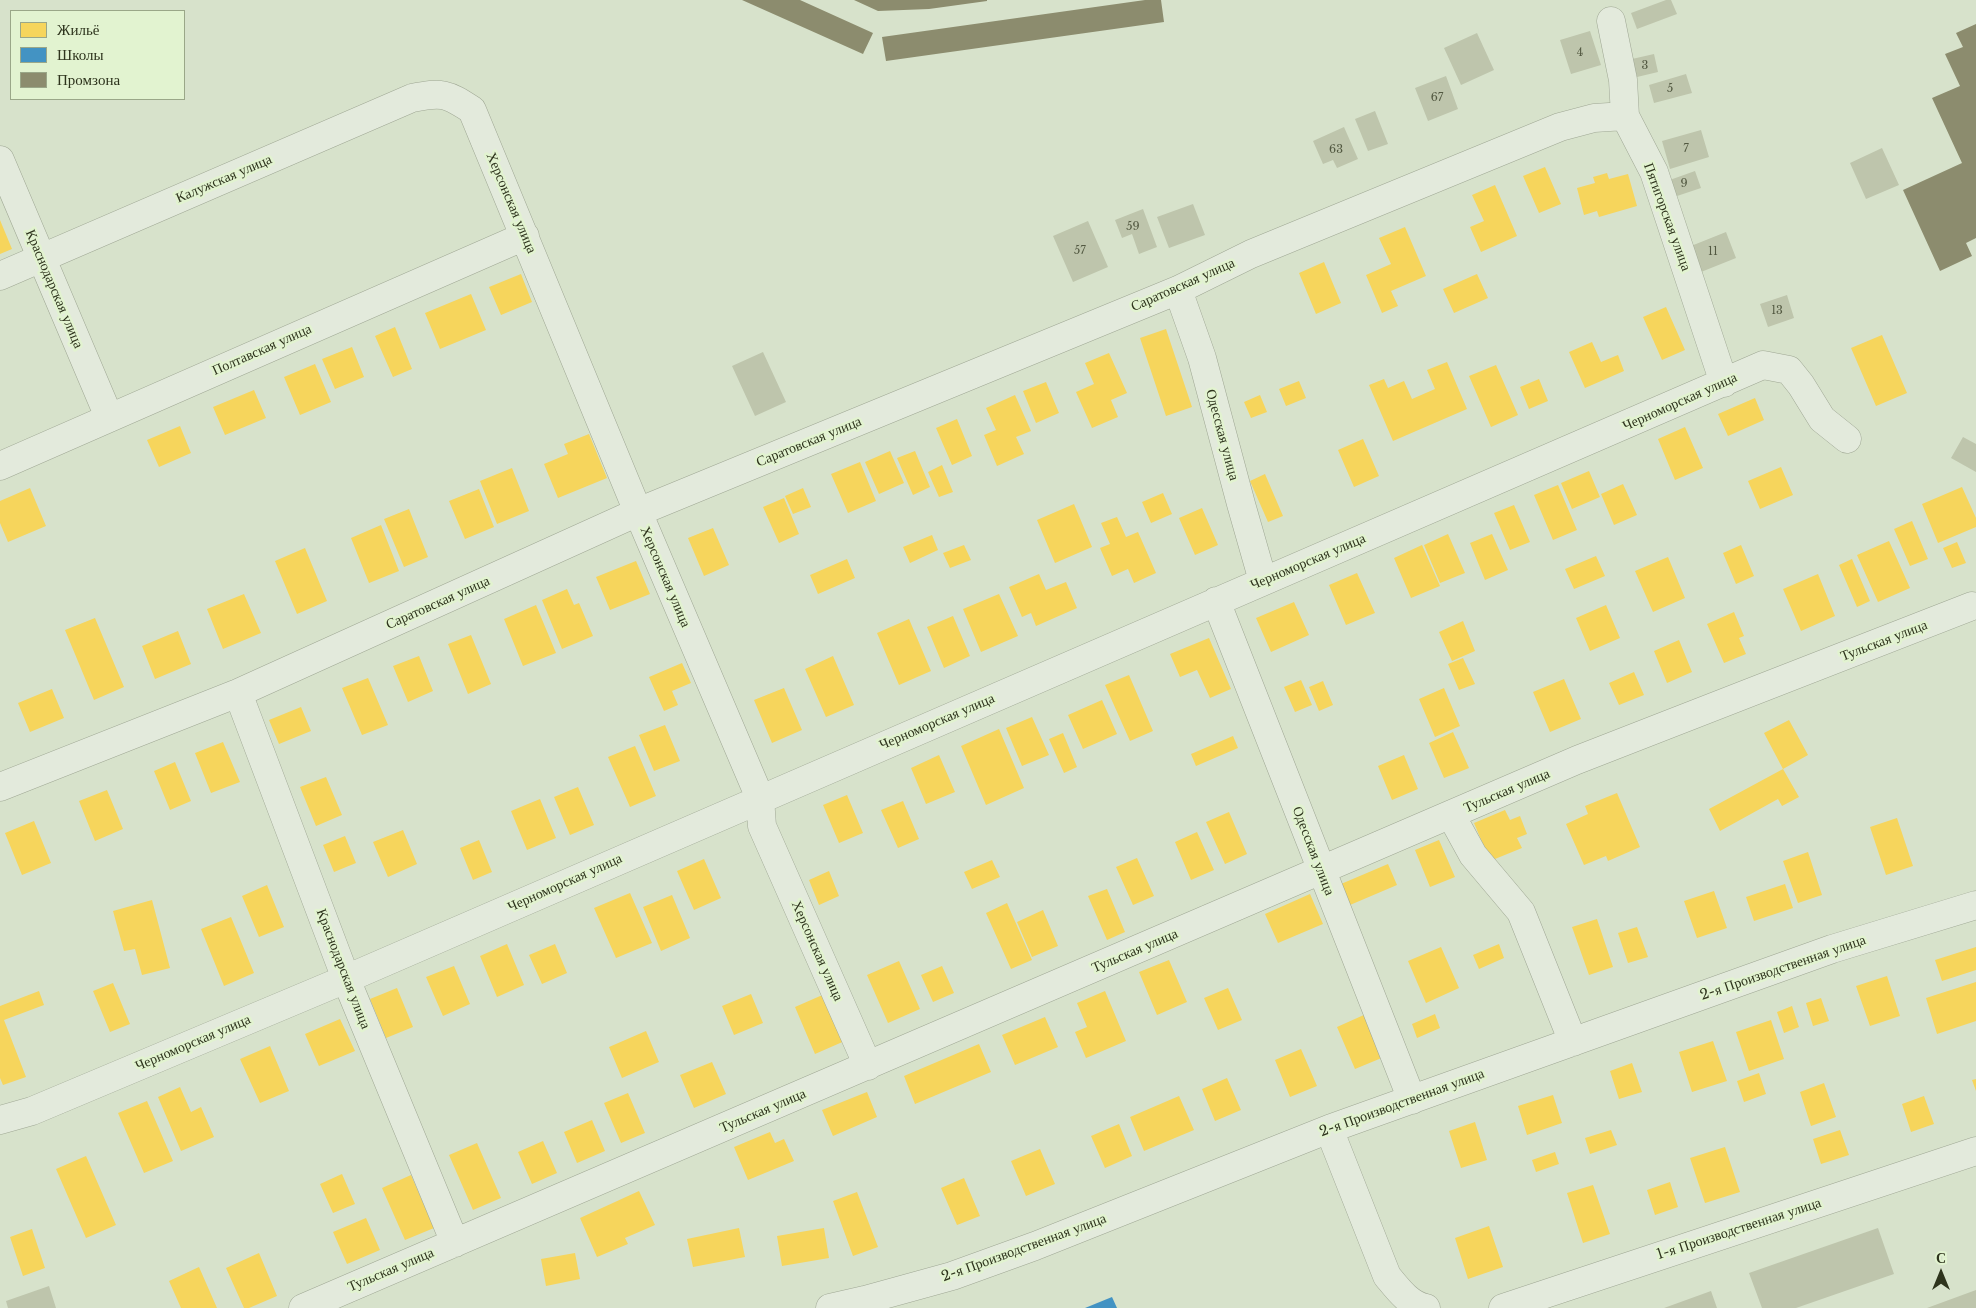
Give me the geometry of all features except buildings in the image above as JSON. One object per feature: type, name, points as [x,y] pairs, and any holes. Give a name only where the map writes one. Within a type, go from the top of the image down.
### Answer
[{"type":"street","name":"Пятигорская улица","points":[[1611,21],[1623,80],[1625,116],[1654,172],[1724,383]]},
{"type":"street","name":"Калужская улица","points":[[0,276],[412,98],[431,94],[450,96]]},
{"type":"street","name":"Херсонская улица","points":[[450,96],[472,110],[638,512],[760,798],[762,826],[868,1066]]},
{"type":"street","name":"Саратовская улица","points":[[0,786],[238,693],[638,512],[1178,290],[1251,254],[1560,127],[1594,118],[1625,116]]},
{"type":"street","name":"Краснодарская улица","points":[[0,160],[109,417]]},
{"type":"street","name":"Полтавская улица","points":[[0,466],[525,236]]},
{"type":"street","name":"Одесская улица","points":[[1178,290],[1202,358],[1241,504],[1264,581]]},
{"type":"street","name":"Черноморская улица","points":[[0,1120],[32,1111],[346,979],[1763,365],[1789,370],[1801,385],[1822,419],[1847,439]]},
{"type":"street","name":"Одесская улица","points":[[1216,601],[1412,1100]]},
{"type":"street","name":"Тульская улица","points":[[303,1308],[1577,760],[1972,606]]},
{"type":"street","name":"Краснодарская улица","points":[[238,693],[346,979],[455,1243]]},
{"type":"street","points":[[1451,815],[1473,855],[1521,912],[1573,1042]]},
{"type":"street","name":"2-я Производственная улица","points":[[830,1308],[952,1276],[1035,1246],[1329,1129],[1832,949],[1976,905]]},
{"type":"street","points":[[1329,1129],[1386,1276],[1400,1293],[1420,1307],[1426,1308]]},
{"type":"street","name":"1-я Производственная улица","points":[[1503,1308],[1976,1151]]}]
